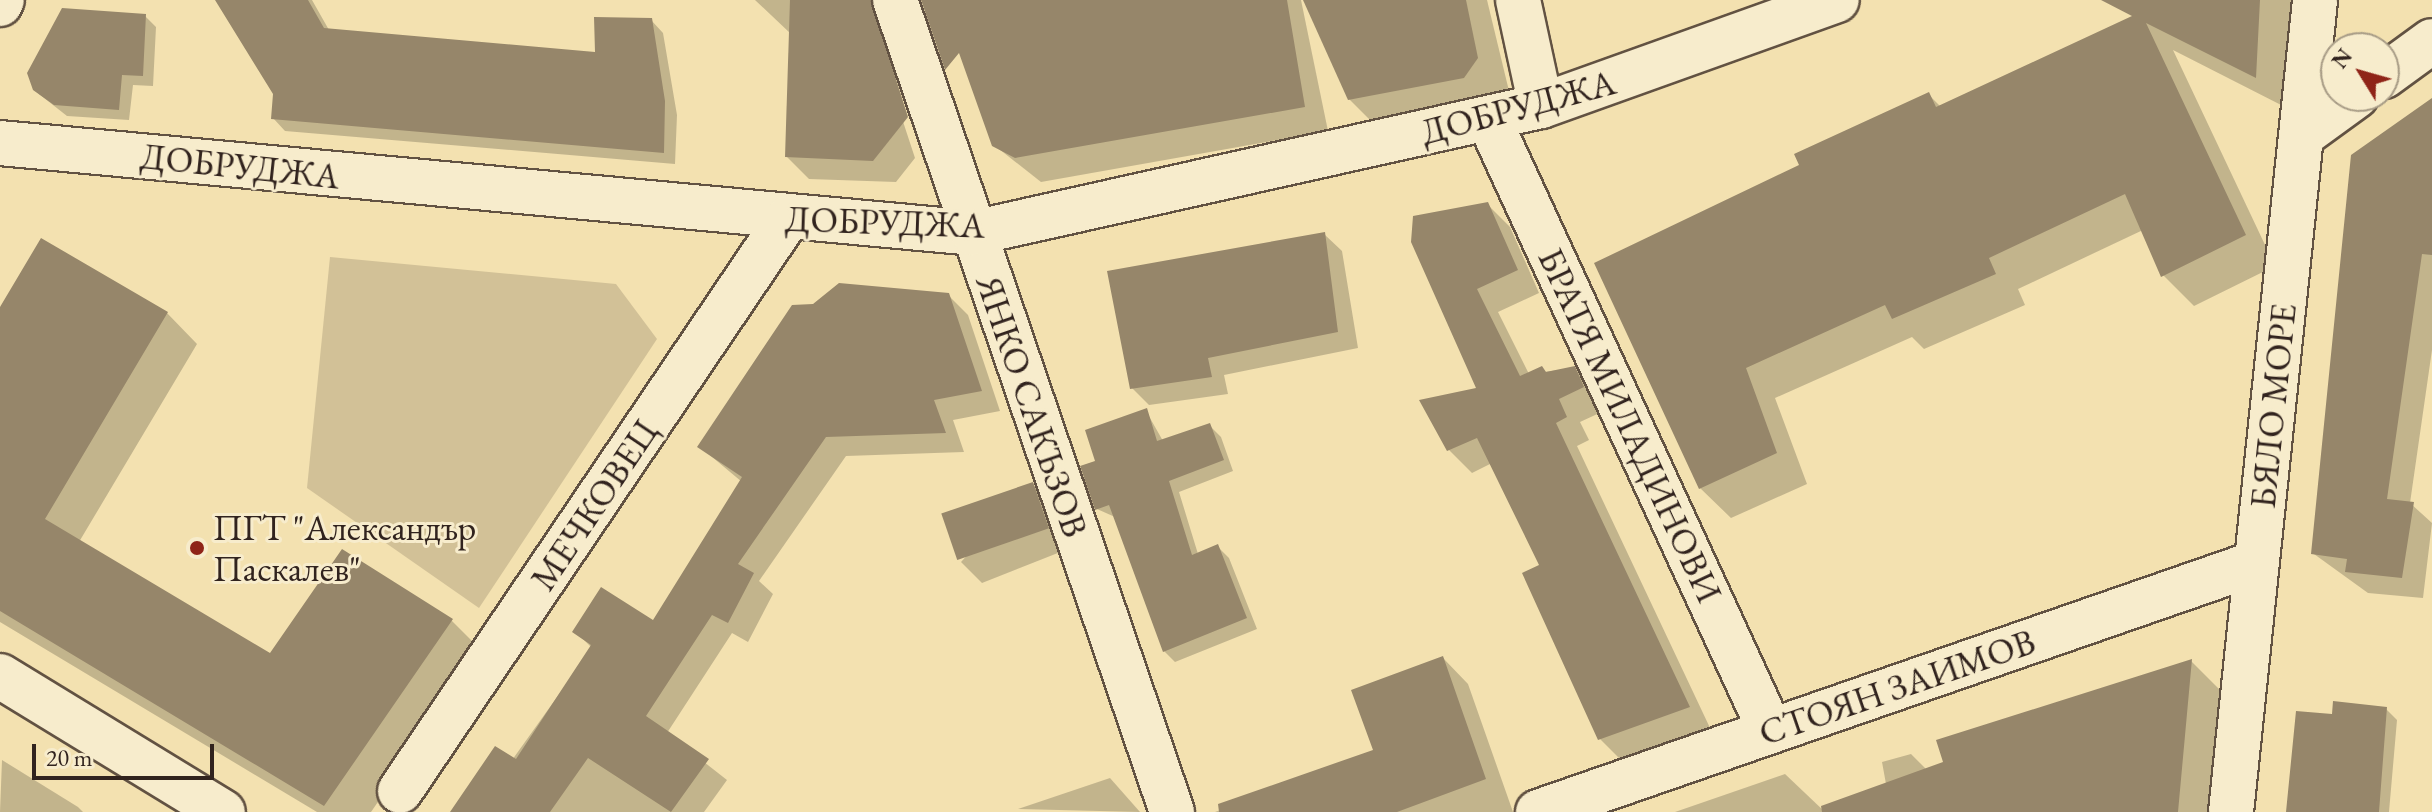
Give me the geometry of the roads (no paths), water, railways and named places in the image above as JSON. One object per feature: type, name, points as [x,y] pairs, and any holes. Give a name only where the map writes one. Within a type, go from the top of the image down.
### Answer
[{"type":"street","name":"ЯНКО САКЪЗОВ","points":[[895,0],[1172,812]]},
{"type":"street","points":[[1518,0],[1541,106]]},
{"type":"street","name":"ДОБРУДЖА","points":[[0,143],[787,219],[973,233],[1541,106],[1837,0]]},
{"type":"street","name":"БЯЛО МОРЕ","points":[[2231,812],[2315,0]]},
{"type":"street","points":[[2400,64],[2432,41]]},
{"type":"street","points":[[2301,136],[2334,112]]},
{"type":"street","name":"БРАТЯ МИЛАДИНОВИ","points":[[1489,120],[1770,730]]},
{"type":"street","name":"МЕЧКОВЕЦ","points":[[400,791],[787,219]]},
{"type":"street","name":"СТОЯН ЗАИМОВ","points":[[1538,812],[2256,563]]},
{"type":"street","points":[[0,676],[223,812]]},
{"type":"place","name":"ПГТ \"Александър Паскалев\"","points":[[197,548]]}]
